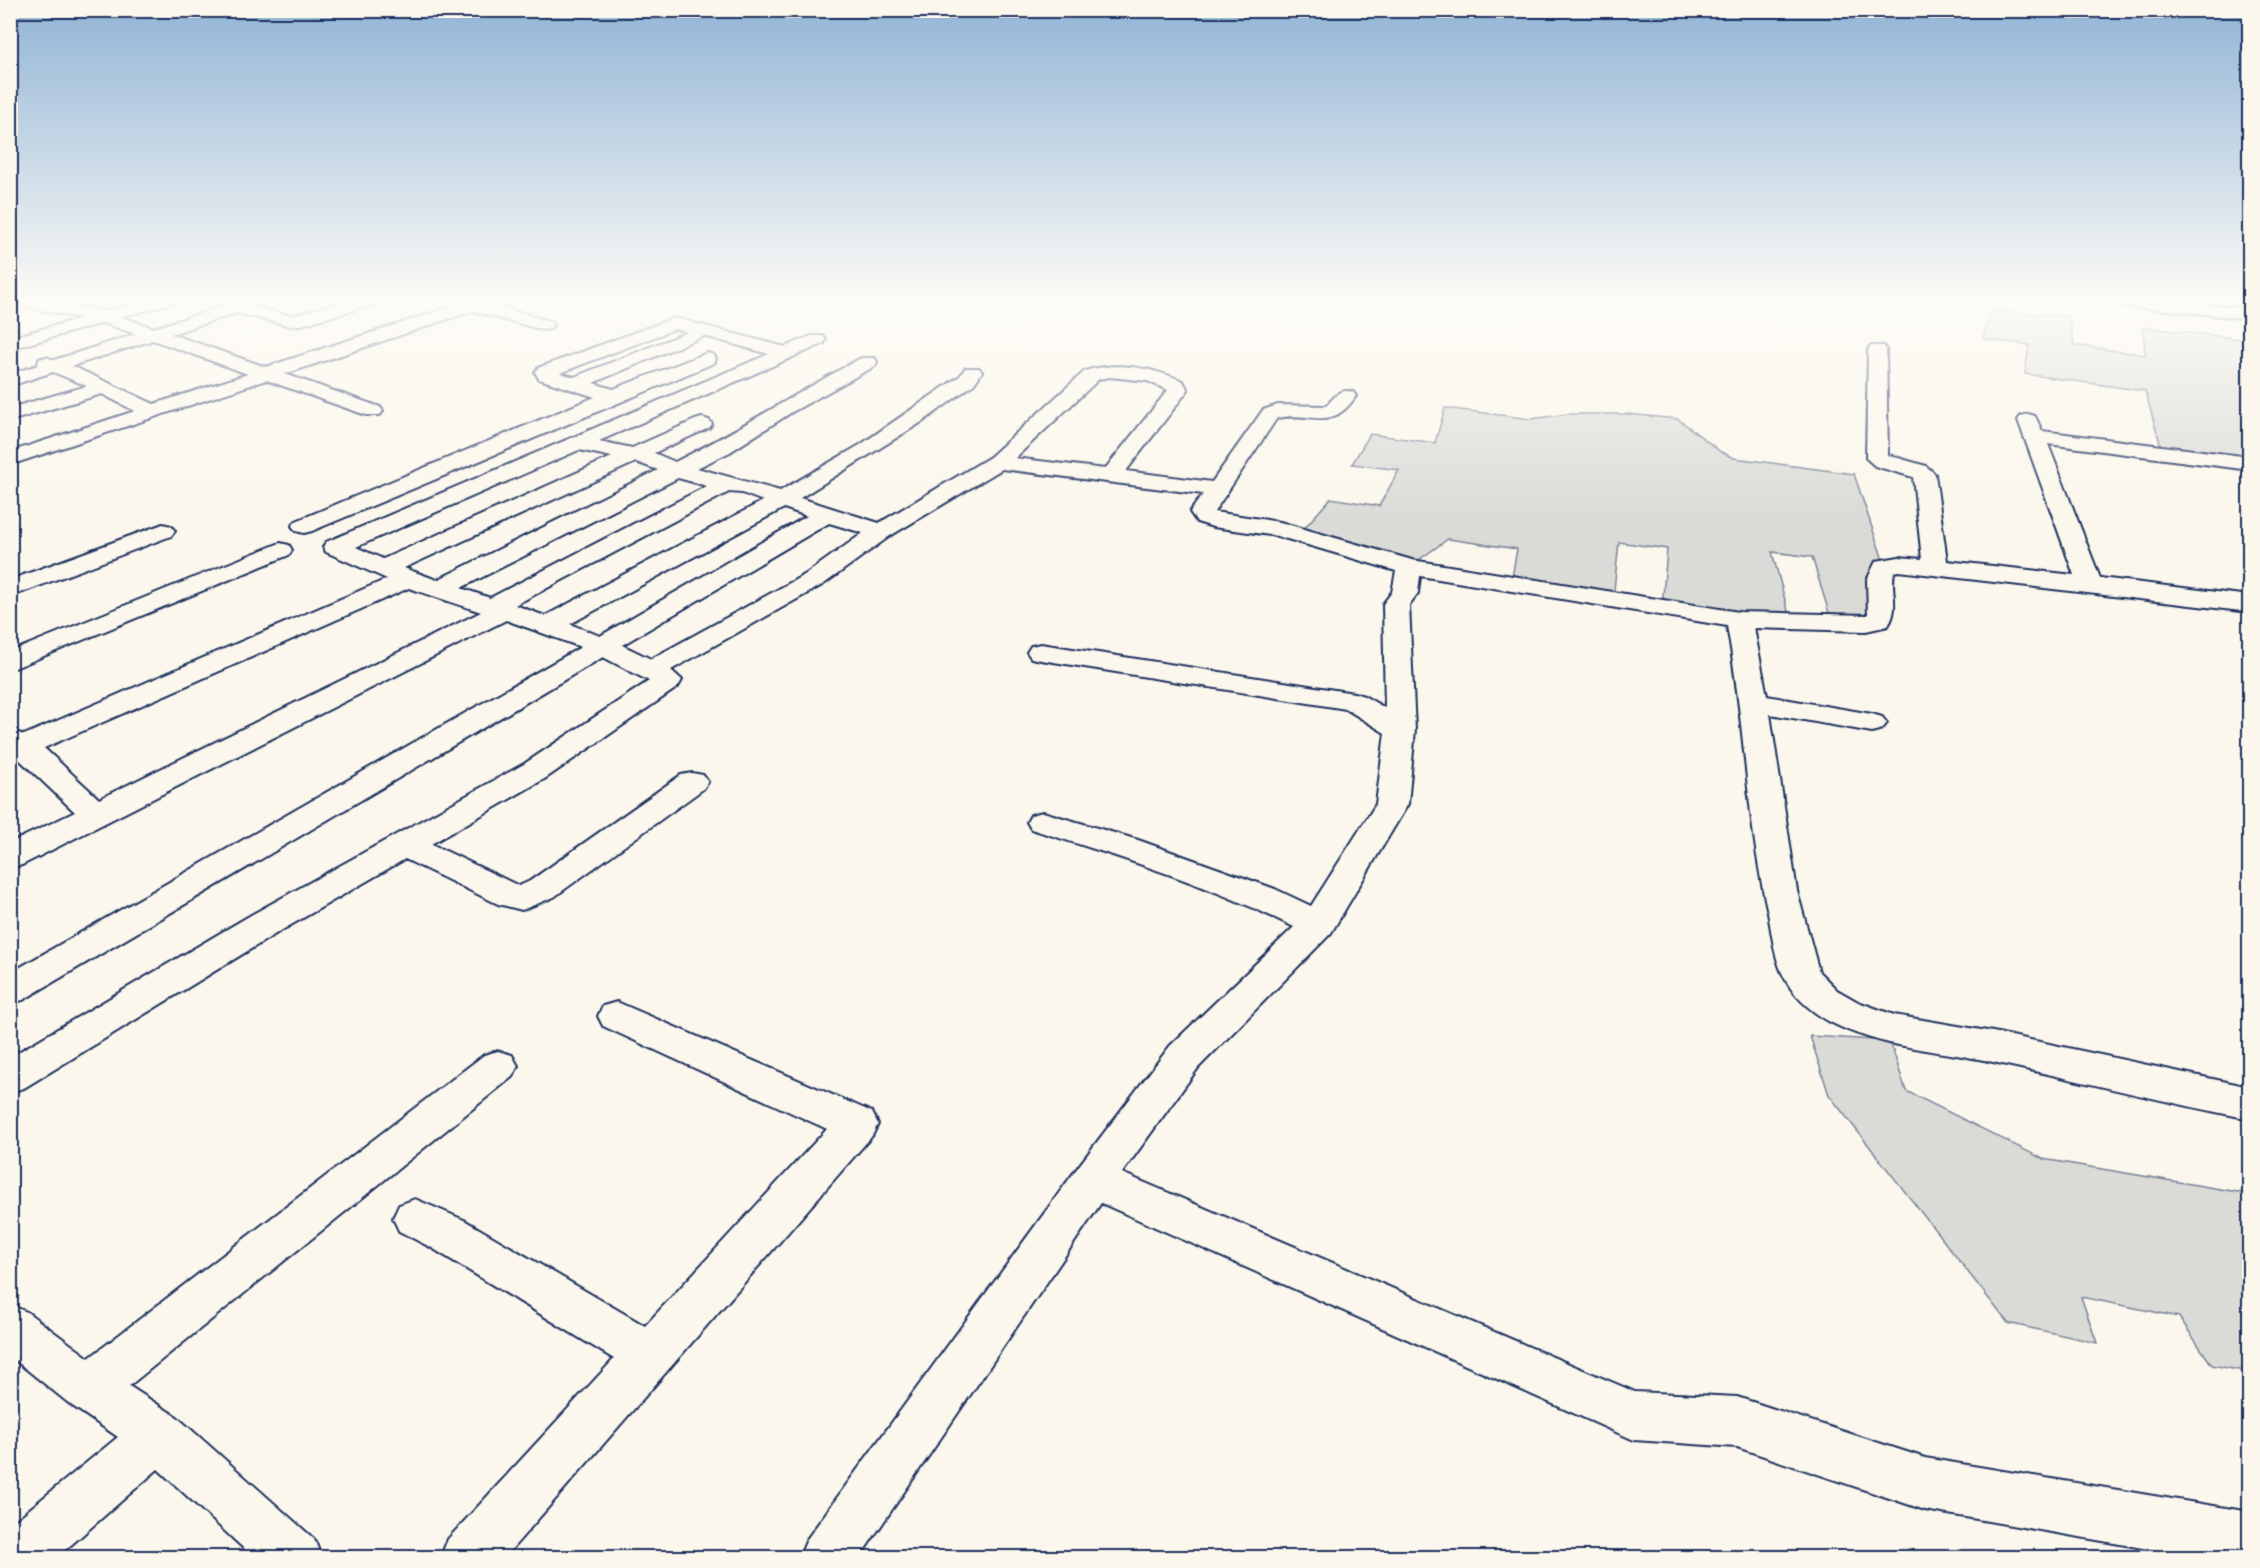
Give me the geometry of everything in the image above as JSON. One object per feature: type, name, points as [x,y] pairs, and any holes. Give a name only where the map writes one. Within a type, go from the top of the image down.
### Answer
[{"type":"street","points":[[10,380],[41,371]]},
{"type":"street","points":[[65,371],[152,411]]},
{"type":"street","points":[[259,371],[373,411]]},
{"type":"street","points":[[10,459],[270,371]]},
{"type":"street","points":[[547,371],[546,375],[614,396]]},
{"type":"street","points":[[574,384],[606,371]]},
{"type":"street","points":[[304,526],[676,371]]},
{"type":"street","points":[[667,680],[601,646],[548,625],[408,579],[335,547],[580,444],[741,371]]},
{"type":"street","points":[[440,589],[722,447],[785,408],[851,371]]},
{"type":"street","points":[[1877,371],[1877,458],[1884,462],[1918,469],[1924,474],[1935,568]]},
{"type":"street","points":[[548,625],[810,486],[897,432],[967,380],[972,372]]},
{"type":"street","points":[[10,1077],[264,924],[535,771],[882,531],[998,462],[1098,372],[1124,372],[1176,385],[1178,390],[1111,476]]},
{"type":"street","points":[[10,415],[104,387]]},
{"type":"street","points":[[1346,396],[1334,410],[1328,412],[1278,411],[1270,414],[1202,512],[1205,517],[1280,529],[1409,567],[1739,620],[1866,623],[1879,620],[1883,613],[1879,574],[1885,566],[1899,564],[2250,604]]},
{"type":"street","points":[[382,568],[702,424]]},
{"type":"street","points":[[2090,584],[2032,428],[2250,464]]},
{"type":"street","points":[[529,432],[636,455],[660,462],[675,471],[699,475],[725,485],[745,487],[826,515],[882,531]]},
{"type":"street","points":[[998,462],[1217,489]]},
{"type":"street","points":[[10,857],[499,608],[725,485]]},
{"type":"street","points":[[10,990],[231,865],[826,515]]},
{"type":"street","points":[[10,589],[164,531]]},
{"type":"street","points":[[10,662],[280,550]]},
{"type":"street","points":[[826,1557],[1093,1179],[1184,1057],[1318,924],[1392,804],[1400,730],[1396,604],[1406,593],[1409,567]]},
{"type":"street","points":[[96,814],[15,745],[408,579]]},
{"type":"street","points":[[1739,620],[1755,703],[1764,793],[1779,894],[1800,970],[1807,984],[1824,1000],[1844,1012],[1887,1027],[1928,1037],[1990,1046],[2157,1086],[2250,1104]]},
{"type":"street","points":[[1041,651],[1354,702],[1400,730]]},
{"type":"street","points":[[1755,703],[1872,723]]},
{"type":"street","points":[[405,845],[510,896],[522,898],[542,889],[692,782]]},
{"type":"street","points":[[1043,822],[1126,848],[1263,897],[1318,924]]},
{"type":"street","points":[[467,1557],[857,1124],[617,1016]]},
{"type":"street","points":[[89,1388],[498,1066]]},
{"type":"street","points":[[1093,1179],[1634,1416],[1737,1422],[1925,1484],[2201,1543],[2250,1539]]},
{"type":"street","points":[[416,1218],[448,1234],[650,1354]]},
{"type":"street","points":[[10,1327],[89,1388],[159,1435],[295,1557]]},
{"type":"street","points":[[14,1557],[159,1435]]},
{"type":"shaded area","points":[[2025,371],[2249,371],[2249,464],[2163,453],[2145,391],[2025,374]]},
{"type":"shaded area","points":[[1445,408],[1531,419],[1568,414],[1627,414],[1678,419],[1721,452],[1734,458],[1854,474],[1885,566],[1883,613],[1832,623],[1812,557],[1772,552],[1791,622],[1662,608],[1667,549],[1619,542],[1613,600],[1511,583],[1517,549],[1448,539],[1409,567],[1299,534],[1331,498],[1379,506],[1399,470],[1352,464],[1370,434],[1435,443]]},
{"type":"shaded area","points":[[1810,1036],[1890,1041],[1906,1091],[2043,1159],[2249,1194],[2249,1372],[2212,1365],[2179,1317],[2081,1297],[2097,1343],[2008,1323],[1829,1095]]}]
